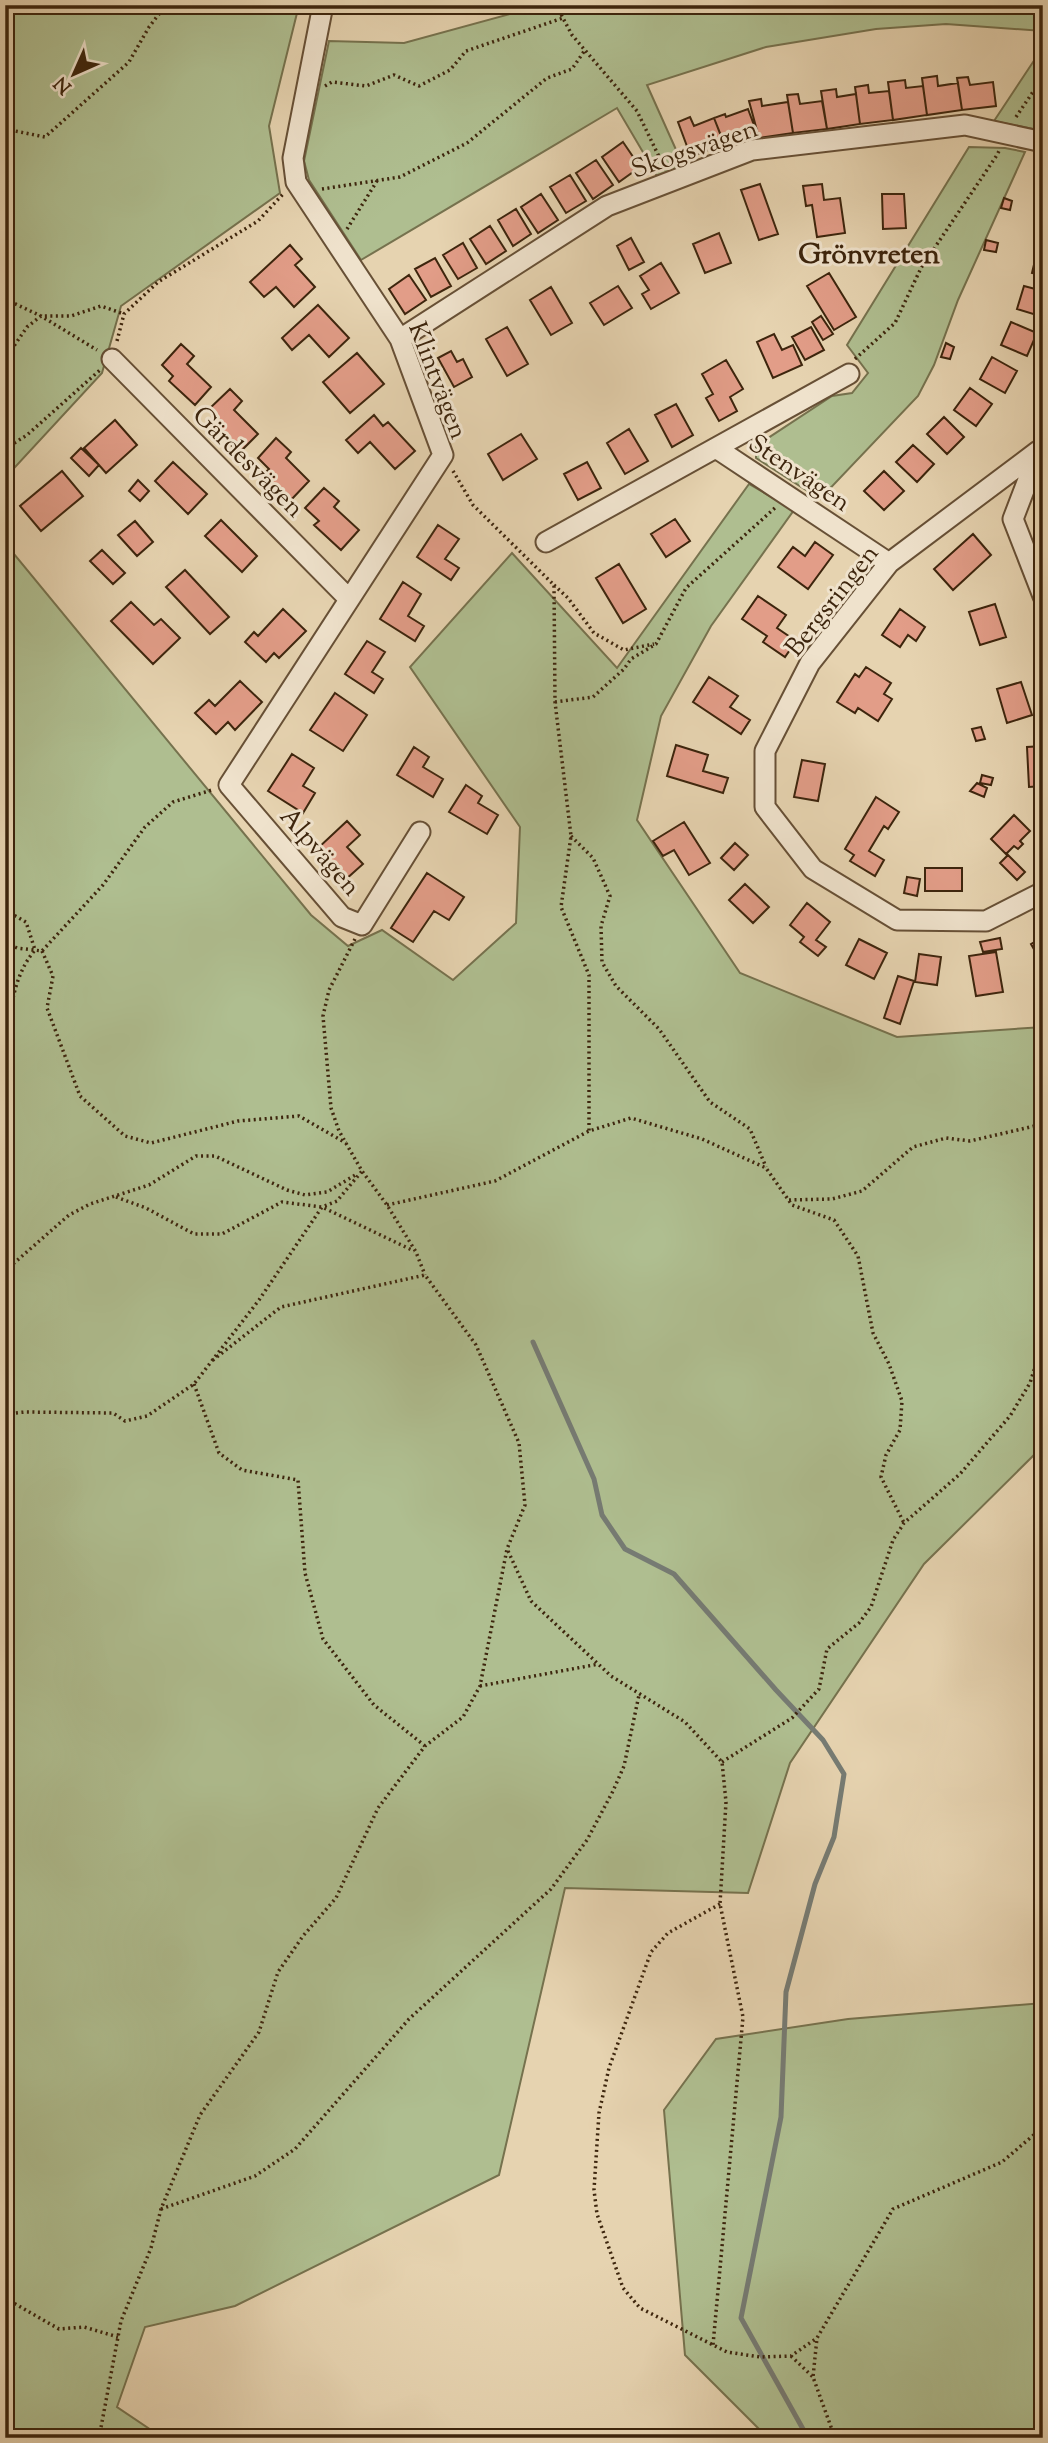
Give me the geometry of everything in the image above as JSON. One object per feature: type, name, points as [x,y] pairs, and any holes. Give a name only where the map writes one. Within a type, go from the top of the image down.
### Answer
[{"type":"street","points":[[299,187],[293,158],[323,5]]},
{"type":"street","name":"Skogsvägen","points":[[400,339],[607,206],[752,150],[965,125],[1043,142]]},
{"type":"street","name":"Klintvägen","points":[[229,785],[443,455],[400,339],[299,187]]},
{"type":"street","name":"Gärdesvägen","points":[[112,359],[349,599]]},
{"type":"street","name":"Stenvägen","points":[[546,542],[849,374]]},
{"type":"street","name":"Bergsringen","points":[[1041,446],[889,563],[810,663],[765,751],[765,807],[813,869],[897,920],[986,921],[1043,892]]},
{"type":"street","name":"Bergsringen","points":[[1041,446],[1013,519],[1043,596]]},
{"type":"street","name":"Stenvägen","points":[[716,448],[889,563]]},
{"type":"street","name":"Alpvägen","points":[[229,785],[342,918],[362,925],[421,832]]},
{"type":"path","points":[[5,129],[45,137],[129,62],[149,27],[166,5]]},
{"type":"path","points":[[556,5],[572,35],[637,111],[671,181]]},
{"type":"path","points":[[305,95],[332,82],[366,86],[394,75],[419,86],[450,70],[466,51],[563,18]]},
{"type":"path","points":[[5,449],[27,435],[112,359],[124,314],[158,282],[258,221],[299,187],[400,177],[467,143],[547,78],[572,69],[585,50]]},
{"type":"path","points":[[849,374],[855,357],[895,323],[921,268],[998,155],[1005,134],[1043,77]]},
{"type":"path","points":[[337,244],[377,181]]},
{"type":"path","points":[[5,299],[41,316],[112,359]]},
{"type":"path","points":[[5,359],[27,327],[41,316],[71,316],[101,306],[124,314]]},
{"type":"path","points":[[443,455],[473,505],[568,598],[594,633],[624,650],[656,644]]},
{"type":"path","points":[[555,702],[593,697],[624,670],[631,659],[656,644],[686,588],[787,496]]},
{"type":"path","points":[[554,585],[555,702],[571,836],[561,907],[589,975],[589,1131]]},
{"type":"path","points":[[42,951],[103,885],[145,827],[173,802],[229,785]]},
{"type":"path","points":[[571,836],[593,858],[610,896],[601,926],[602,962],[616,986],[659,1029],[710,1102],[750,1129],[766,1168],[792,1205],[834,1220],[858,1256],[873,1333],[889,1364],[902,1401],[901,1430],[886,1455],[881,1477],[904,1523]]},
{"type":"path","points":[[5,910],[26,922],[35,950]]},
{"type":"path","points":[[99,2438],[121,2321],[151,2248],[161,2209],[200,2115],[259,2032],[278,1972],[303,1936],[336,1898],[378,1808],[425,1746],[463,1717],[480,1686],[507,1549],[525,1505],[519,1443],[477,1345],[425,1275],[416,1252],[339,1131],[331,1108],[323,1016],[329,990],[362,925]]},
{"type":"path","points":[[5,943],[17,948],[42,951]]},
{"type":"path","points":[[5,1033],[15,985],[25,962],[35,950]]},
{"type":"path","points":[[42,951],[53,976],[47,1008],[80,1097],[125,1136],[151,1143],[238,1121],[299,1116],[346,1143]]},
{"type":"path","points":[[387,1205],[495,1181],[589,1131],[631,1118],[702,1139],[766,1168]]},
{"type":"path","points":[[789,1200],[832,1199],[862,1191],[913,1147],[946,1138],[970,1141],[1043,1124]]},
{"type":"path","points":[[5,1270],[69,1215],[90,1203],[149,1185],[196,1156],[215,1156],[287,1190],[305,1195],[327,1192],[362,1171]]},
{"type":"path","points":[[5,1414],[113,1413],[125,1421],[147,1416],[194,1384],[259,1300],[322,1207],[337,1200],[362,1171]]},
{"type":"path","points":[[114,1196],[146,1208],[194,1234],[222,1234],[282,1202],[322,1207],[416,1252]]},
{"type":"path","points":[[213,1360],[281,1307],[425,1275]]},
{"type":"path","points":[[722,1762],[792,1718],[819,1689],[827,1649],[859,1623],[871,1607],[893,1540],[904,1523],[960,1474],[1010,1416],[1030,1383],[1043,1342]]},
{"type":"path","points":[[194,1384],[219,1453],[242,1470],[298,1480],[305,1573],[323,1639],[374,1705],[425,1746]]},
{"type":"path","points":[[507,1549],[531,1601],[599,1664],[639,1695],[685,1722],[722,1762],[726,1802],[720,1904],[743,2017],[713,2345]]},
{"type":"path","points":[[480,1686],[599,1664]]},
{"type":"path","points":[[161,2209],[255,2176],[295,2149],[409,2019],[551,1889],[587,1840],[613,1791],[624,1766],[639,1695]]},
{"type":"path","points":[[720,1904],[668,1933],[651,1952],[609,2068],[599,2113],[594,2190],[597,2214],[623,2288],[640,2308],[727,2352],[738,2354],[760,2357],[791,2356],[817,2338]]},
{"type":"path","points":[[835,2438],[813,2377],[817,2338],[893,2209],[1002,2162],[1043,2127]]},
{"type":"path","points":[[5,2298],[60,2329],[84,2328],[118,2337]]},
{"type":"path","points":[[791,2356],[813,2377]]},
{"type":"green space","points":[[5,5],[299,5],[269,126],[280,193],[121,306],[102,373],[5,478]]},
{"type":"green space","points":[[543,5],[1043,5],[1043,31],[946,24],[876,29],[766,47],[647,85],[686,172],[660,181],[617,108],[361,260],[309,180],[304,161],[329,41],[404,43]]},
{"type":"green space","points":[[1043,47],[1043,131],[994,121]]},
{"type":"green space","points":[[969,147],[1005,148],[1025,152],[958,300],[934,365],[918,396],[820,499],[756,458],[756,446],[832,396],[852,393],[868,373],[847,345]]},
{"type":"green space","points":[[749,484],[794,510],[711,626],[661,716],[637,820],[740,973],[897,1037],[1043,1027],[1043,1446],[924,1564],[790,1763],[748,1893],[565,1888],[499,2175],[235,2306],[145,2327],[117,2407],[163,2438],[5,2438],[5,543],[311,915],[348,946],[382,930],[453,980],[516,923],[520,827],[410,667],[512,553],[617,668]]},
{"type":"green space","points":[[1043,2003],[1043,2438],[768,2438],[685,2355],[664,2110],[716,2039],[848,2019]]},
{"type":"building","points":[[364,5],[385,5],[366,11]]},
{"type":"building","points":[[937,76],[938,86],[958,83],[962,110],[927,115],[922,78]]},
{"type":"building","points":[[968,77],[970,85],[993,82],[996,106],[962,110],[957,78]]},
{"type":"building","points":[[905,80],[906,88],[923,86],[927,115],[893,120],[888,82]]},
{"type":"building","points":[[868,85],[869,93],[889,91],[893,120],[860,124],[855,87]]},
{"type":"building","points":[[836,89],[837,97],[856,94],[860,124],[827,129],[821,91]]},
{"type":"building","points":[[798,94],[800,104],[822,101],[827,129],[793,133],[787,95]]},
{"type":"building","points":[[761,99],[762,106],[788,102],[793,133],[759,138],[749,101]]},
{"type":"building","points":[[748,109],[758,136],[726,148],[714,118],[725,114],[726,117]]},
{"type":"building","points":[[690,117],[694,126],[714,118],[724,144],[691,157],[678,122]]},
{"type":"building","points":[[623,142],[640,167],[619,182],[602,157]]},
{"type":"building","points":[[596,160],[613,185],[593,199],[576,173]]},
{"type":"building","points":[[570,175],[586,201],[566,213],[550,187]]},
{"type":"building","points":[[760,184],[778,234],[759,240],[741,190]]},
{"type":"building","points":[[822,184],[824,200],[840,198],[845,233],[817,237],[812,205],[806,206],[803,186]]},
{"type":"building","points":[[541,194],[558,220],[538,233],[521,207]]},
{"type":"building","points":[[882,194],[904,194],[906,228],[883,229]]},
{"type":"building","points":[[1004,198],[1012,201],[1010,210],[1001,208]]},
{"type":"building","points":[[516,209],[531,234],[513,246],[498,220]]},
{"type":"building","points":[[490,226],[506,251],[486,264],[470,239]]},
{"type":"building","points":[[719,233],[731,263],[705,273],[693,244]]},
{"type":"building","points":[[631,238],[644,262],[629,270],[617,246]]},
{"type":"building","points":[[986,240],[998,243],[996,252],[984,250]]},
{"type":"building","points":[[463,243],[477,268],[458,279],[443,255]]},
{"type":"building","points":[[290,245],[302,259],[295,265],[315,287],[294,307],[276,287],[264,297],[250,282]]},
{"type":"building","points":[[1038,248],[1043,249],[1043,275],[1032,273]]},
{"type":"building","points":[[435,258],[451,286],[431,297],[415,269]]},
{"type":"building","points":[[661,263],[679,293],[651,309],[642,294],[649,290],[640,276]]},
{"type":"building","points":[[829,273],[856,317],[834,330],[807,286]]},
{"type":"building","points":[[409,275],[426,300],[405,314],[389,289]]},
{"type":"building","points":[[618,286],[632,308],[604,325],[590,303]]},
{"type":"building","points":[[1024,286],[1043,291],[1043,317],[1017,309]]},
{"type":"building","points":[[551,287],[572,323],[551,335],[530,300]]},
{"type":"building","points":[[318,305],[349,338],[329,357],[309,335],[292,350],[282,338]]},
{"type":"building","points":[[821,316],[833,334],[823,340],[812,322]]},
{"type":"building","points":[[1011,322],[1037,333],[1027,356],[1001,345]]},
{"type":"building","points":[[507,327],[528,364],[507,376],[486,339]]},
{"type":"building","points":[[811,327],[824,350],[805,360],[792,337]]},
{"type":"building","points":[[774,334],[782,350],[793,345],[802,365],[773,378],[757,342]]},
{"type":"building","points":[[946,343],[954,347],[950,359],[941,357]]},
{"type":"building","points":[[181,344],[194,356],[187,364],[211,387],[195,405],[169,381],[173,376],[162,365]]},
{"type":"building","points":[[451,351],[457,362],[463,359],[472,377],[454,387],[438,358]]},
{"type":"building","points":[[357,353],[384,384],[350,413],[323,382]]},
{"type":"building","points":[[992,357],[1017,371],[1005,393],[980,379]]},
{"type":"building","points":[[726,360],[743,389],[730,397],[737,411],[719,421],[706,398],[713,394],[702,374]]},
{"type":"building","points":[[970,388],[992,404],[976,426],[954,410]]},
{"type":"building","points":[[230,389],[242,401],[234,410],[258,434],[239,453],[214,428],[220,422],[208,410]]},
{"type":"building","points":[[676,404],[693,435],[672,447],[655,415]]},
{"type":"building","points":[[374,415],[383,426],[388,422],[415,451],[395,469],[370,442],[358,453],[346,440]]},
{"type":"building","points":[[944,417],[964,437],[947,454],[927,434]]},
{"type":"building","points":[[115,420],[137,445],[106,473],[84,448]]},
{"type":"building","points":[[629,429],[648,461],[625,474],[607,443]]},
{"type":"building","points":[[521,434],[537,459],[503,480],[488,454]]},
{"type":"building","points":[[276,438],[291,452],[286,458],[309,481],[290,501],[263,475],[269,469],[258,458]]},
{"type":"building","points":[[913,445],[934,464],[917,482],[896,462]]},
{"type":"building","points":[[81,448],[99,465],[89,476],[71,458]]},
{"type":"building","points":[[173,462],[207,494],[188,514],[155,481]]},
{"type":"building","points":[[587,462],[601,488],[578,500],[564,474]]},
{"type":"building","points":[[62,471],[83,496],[41,531],[20,506]]},
{"type":"building","points":[[884,471],[904,491],[884,510],[864,491]]},
{"type":"building","points":[[138,480],[149,491],[140,501],[129,491]]},
{"type":"building","points":[[324,488],[339,501],[334,507],[359,530],[341,550],[314,525],[319,521],[305,508]]},
{"type":"building","points":[[675,519],[690,541],[666,557],[651,534]]},
{"type":"building","points":[[221,520],[257,556],[242,572],[205,536]]},
{"type":"building","points":[[135,521],[153,542],[137,556],[118,535]]},
{"type":"building","points":[[438,525],[459,539],[445,559],[459,568],[451,580],[417,557]]},
{"type":"building","points":[[973,534],[991,555],[953,590],[934,569]]},
{"type":"building","points":[[815,542],[833,555],[808,589],[778,567],[793,547],[805,556]]},
{"type":"building","points":[[102,550],[125,573],[113,584],[90,561]]},
{"type":"building","points":[[619,564],[646,609],[623,623],[596,578]]},
{"type":"building","points":[[185,570],[229,617],[210,634],[166,587]]},
{"type":"building","points":[[403,582],[421,594],[408,616],[424,626],[415,641],[380,619]]},
{"type":"building","points":[[758,596],[786,615],[777,628],[796,641],[785,657],[763,642],[767,636],[742,619]]},
{"type":"building","points":[[131,602],[154,625],[161,619],[180,638],[153,664],[111,621]]},
{"type":"building","points":[[995,604],[1006,637],[980,645],[969,612]]},
{"type":"building","points":[[283,609],[306,631],[279,658],[274,653],[266,662],[245,642],[254,632],[258,636]]},
{"type":"building","points":[[900,609],[925,627],[916,641],[908,635],[900,647],[882,635]]},
{"type":"building","points":[[367,641],[385,652],[372,672],[383,679],[374,693],[345,674]]},
{"type":"building","points":[[866,667],[891,683],[884,694],[892,699],[878,721],[858,708],[855,713],[837,702],[855,674],[859,677]]},
{"type":"building","points":[[709,677],[738,696],[730,707],[750,720],[741,734],[693,702]]},
{"type":"building","points":[[240,681],[262,702],[235,730],[228,722],[216,734],[195,713],[209,700],[215,706]]},
{"type":"building","points":[[1021,682],[1032,715],[1007,723],[997,689]]},
{"type":"building","points":[[335,693],[367,715],[343,751],[310,730]]},
{"type":"building","points":[[981,727],[985,739],[976,741],[972,729]]},
{"type":"building","points":[[676,745],[708,755],[703,771],[728,778],[723,793],[667,776]]},
{"type":"building","points":[[1043,746],[1043,786],[1029,787],[1027,747]]},
{"type":"building","points":[[414,747],[429,757],[423,767],[443,779],[433,797],[397,775]]},
{"type":"building","points":[[292,754],[314,768],[303,786],[315,793],[303,813],[268,791]]},
{"type":"building","points":[[802,760],[825,764],[818,801],[794,797]]},
{"type":"building","points":[[982,775],[993,778],[991,785],[980,783]]},
{"type":"building","points":[[977,783],[987,788],[984,797],[970,791]]},
{"type":"building","points":[[466,785],[482,796],[478,803],[498,815],[487,834],[449,812]]},
{"type":"building","points":[[876,797],[899,812],[888,829],[884,826],[869,851],[884,860],[875,876],[850,861],[854,855],[845,849]]},
{"type":"building","points":[[1014,815],[1030,831],[1020,841],[1023,844],[1018,849],[1014,846],[1006,854],[991,839]]},
{"type":"building","points":[[347,821],[360,835],[347,847],[363,864],[345,880],[317,849]]},
{"type":"building","points":[[684,822],[710,863],[689,875],[674,850],[663,856],[653,841]]},
{"type":"building","points":[[735,843],[748,855],[734,870],[721,858]]},
{"type":"building","points":[[1008,855],[1025,872],[1017,880],[1000,863]]},
{"type":"building","points":[[925,868],[962,868],[962,891],[925,891]]},
{"type":"building","points":[[427,873],[464,897],[449,920],[434,911],[413,942],[391,928]]},
{"type":"building","points":[[907,877],[920,879],[917,896],[904,893]]},
{"type":"building","points":[[745,884],[769,907],[753,923],[729,900]]},
{"type":"building","points":[[807,903],[830,922],[816,940],[826,947],[818,956],[800,942],[804,937],[790,925]]},
{"type":"building","points":[[1043,937],[1043,965],[1031,944]]},
{"type":"building","points":[[1000,938],[1002,949],[983,952],[980,942]]},
{"type":"building","points":[[859,939],[887,953],[874,979],[846,965]]},
{"type":"building","points":[[996,952],[1003,992],[976,996],[969,956]]},
{"type":"building","points":[[919,954],[941,957],[937,985],[915,982]]},
{"type":"building","points":[[898,976],[914,981],[900,1024],[884,1018]]},
{"type":"waterway","points":[[533,1342],[594,1479],[602,1515],[625,1549],[674,1574],[823,1740],[844,1774],[834,1837],[815,1884],[786,1992],[781,2117],[741,2318],[808,2438]]},
{"type":"district","name":"Grönvreten","points":[[869,253]]}]
